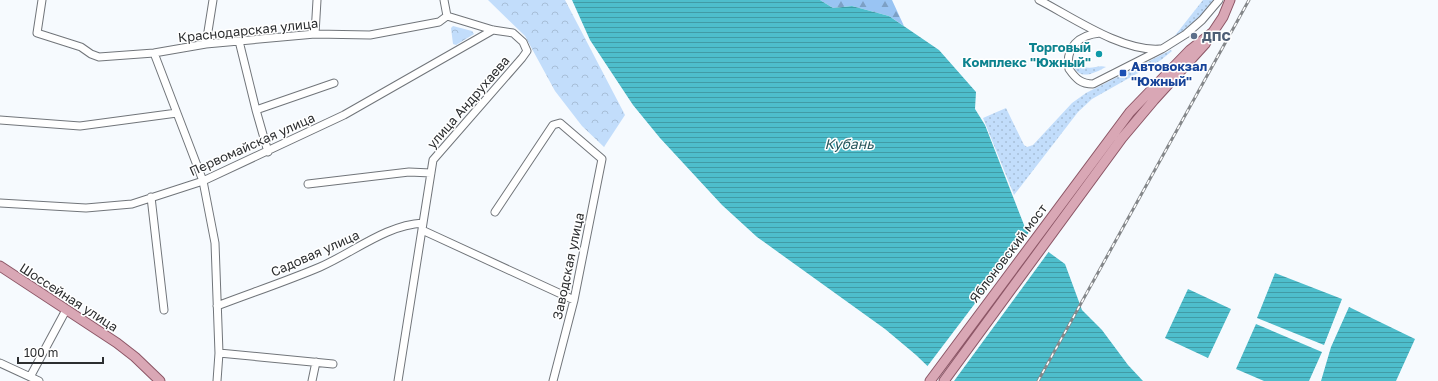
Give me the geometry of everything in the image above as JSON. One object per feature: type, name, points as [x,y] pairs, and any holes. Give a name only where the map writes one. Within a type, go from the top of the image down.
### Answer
[{"type":"main road","points":[[1223,17],[1228,0]]},
{"type":"main road","points":[[1210,34],[1236,0]]},
{"type":"main road","name":"Яблоновский мост","points":[[930,381],[1130,112],[1190,50],[1210,34]]},
{"type":"main road","name":"Яблоновский мост","points":[[944,381],[1115,148],[1154,100],[1205,44],[1210,34]]},
{"type":"main road","name":"Шоссейная улица","points":[[0,266],[135,357],[160,381]]},
{"type":"street","name":"Краснодарская улица","points":[[42,0],[37,34],[81,46],[91,54],[99,57],[154,53],[206,44],[314,34],[370,35],[439,22],[446,16]]},
{"type":"street","points":[[206,44],[213,0]]},
{"type":"street","points":[[314,34],[317,0]]},
{"type":"street","points":[[444,0],[446,16]]},
{"type":"street","points":[[1039,0],[1100,33],[1144,49],[1162,49]]},
{"type":"street","points":[[1100,33],[1085,36],[1078,40],[1070,51],[1069,69],[1080,81],[1093,84],[1162,49],[1186,34],[1202,20],[1218,0]]},
{"type":"street","name":"улица Андрухаева","points":[[398,381],[433,160],[527,51],[523,42],[513,33],[494,30],[446,16]]},
{"type":"street","name":"Первомайская улица","points":[[0,202],[86,208],[132,204],[203,181],[268,152],[344,115],[494,30]]},
{"type":"street","points":[[239,41],[268,152]]},
{"type":"street","points":[[1132,45],[1136,52],[1135,62]]},
{"type":"street","points":[[154,53],[203,181],[215,243],[218,353],[217,381]]},
{"type":"street","points":[[256,110],[334,83]]},
{"type":"street","points":[[0,120],[80,126],[177,113]]},
{"type":"street","name":"Заводская улица","points":[[495,212],[553,125],[556,123],[560,123],[602,159],[574,300],[553,381]]},
{"type":"street","points":[[308,184],[409,172],[432,173]]},
{"type":"street","points":[[151,197],[164,310]]},
{"type":"street","name":"Садовая улица","points":[[217,306],[320,267],[393,230],[409,224],[423,226]]},
{"type":"street","points":[[423,226],[574,300]]},
{"type":"street","points":[[30,377],[66,310]]},
{"type":"street","points":[[218,353],[333,364]]},
{"type":"street","points":[[312,381],[316,362]]},
{"type":"street","points":[[0,363],[39,381]]},
{"type":"green space","points":[[488,0],[565,0],[625,115],[604,147],[582,126],[555,91],[525,36]]},
{"type":"green space","points":[[820,0],[892,0],[904,26],[889,16],[852,6],[833,8]]},
{"type":"green space","points":[[1203,0],[1215,0],[1197,19],[1174,39],[1173,38]]},
{"type":"green space","points":[[453,26],[472,31],[474,34],[456,45],[453,44],[451,28]]},
{"type":"green space","points":[[1171,50],[1172,51],[1161,60],[1092,99],[1078,112],[1014,195],[983,118],[1006,108],[1024,145],[1027,147],[1033,145],[1072,103],[1086,93]]},
{"type":"green space","points":[[1078,64],[1090,68],[1100,66],[1106,67],[1092,73],[1084,74],[1076,71],[1073,66]]},
{"type":"water","name":"Кубань","points":[[572,0],[820,0],[833,8],[852,6],[889,16],[939,50],[976,92],[975,109],[985,125],[1026,230],[1043,248],[1065,264],[1082,310],[1102,330],[1128,365],[1143,381],[943,381],[916,355],[885,329],[757,237],[722,205],[660,138],[633,105],[590,40]]},
{"type":"water","points":[[1275,273],[1342,299],[1324,345],[1257,318]]},
{"type":"water","points":[[1188,289],[1231,309],[1208,358],[1165,338]]},
{"type":"water","points":[[1349,307],[1415,339],[1396,381],[1321,381],[1331,347]]},
{"type":"water","points":[[1256,324],[1322,352],[1309,381],[1264,381],[1236,369]]},
{"type":"pier","points":[[1030,231],[1050,250],[954,381],[940,381],[926,368]]},
{"type":"railway","points":[[1038,381],[1249,0]]},
{"type":"place","name":"ДПС","points":[[1194,36]]},
{"type":"place","name":"Торговый Комплекс \"Южный\"","points":[[1099,54]]},
{"type":"place","name":"Автовокзал \"Южный\"","points":[[1123,73]]}]
